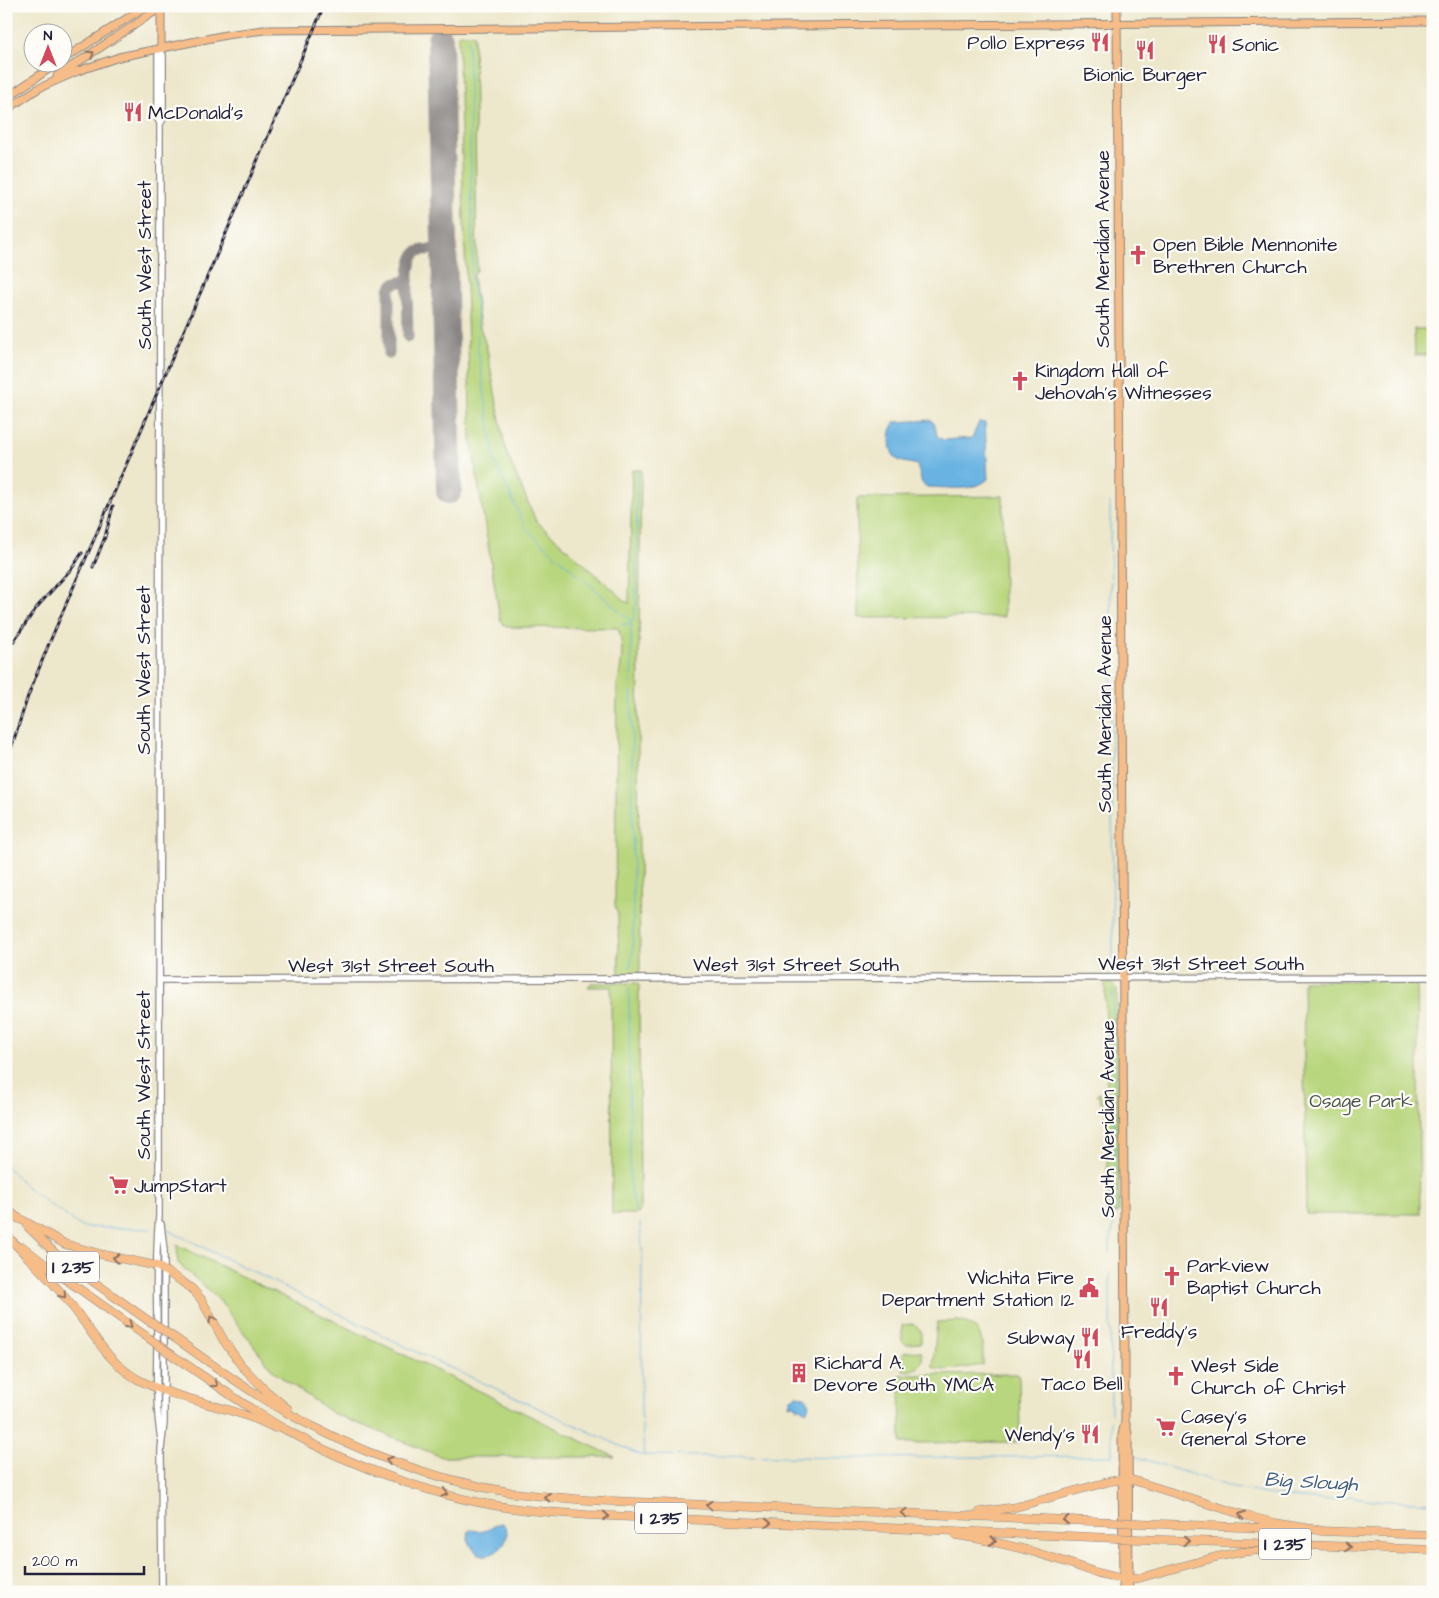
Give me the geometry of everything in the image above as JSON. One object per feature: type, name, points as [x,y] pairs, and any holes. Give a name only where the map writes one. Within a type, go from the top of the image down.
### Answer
[{"type":"highway","name":"I 235","points":[[6,1208],[60,1258],[256,1394],[346,1443],[408,1467],[451,1479],[514,1492],[587,1500],[1433,1535]]},
{"type":"highway","points":[[17,1217],[56,1240],[76,1248],[160,1268],[187,1285],[201,1299],[231,1352],[256,1381],[287,1408],[317,1428]]},
{"type":"highway","name":"I 235","points":[[6,1234],[47,1266],[174,1357],[268,1419],[334,1454],[369,1469],[418,1486],[466,1499],[518,1509],[587,1515],[1433,1550]]},
{"type":"highway","points":[[6,1234],[64,1296],[106,1354],[123,1369],[161,1389],[235,1411],[269,1425],[300,1441],[334,1454]]},
{"type":"highway","points":[[943,1514],[1016,1507],[1112,1481],[1126,1480],[1247,1516],[1324,1531]]},
{"type":"highway","points":[[928,1530],[992,1540],[1101,1574],[1135,1580],[1240,1552],[1309,1545]]},
{"type":"main road","points":[[72,54],[146,6]]},
{"type":"main road","name":"South Meridian Avenue","points":[[1117,6],[1125,1422],[1122,1434],[1126,1480],[1126,1579],[1123,1592]]},
{"type":"main road","points":[[6,110],[162,7]]},
{"type":"main road","name":"South West Street","points":[[161,50],[162,7]]},
{"type":"main road","points":[[37,89],[78,70],[119,57],[161,50],[226,35],[264,30],[1433,22]]},
{"type":"main road","points":[[6,98],[44,72]]},
{"type":"main road","name":"South Meridian Avenue","points":[[1126,1579],[1130,1592]]},
{"type":"street","name":"South West Street","points":[[161,50],[163,56],[163,119],[160,124],[159,1216],[164,1250],[160,1268],[161,1389],[158,1423],[161,1439],[162,1592]]},
{"type":"street","name":"West 31st Street South","points":[[159,980],[1433,977]]},
{"type":"green space","points":[[458,34],[474,34],[477,270],[473,276],[480,327],[487,349],[506,452],[536,521],[629,604],[632,470],[641,470],[638,738],[640,969],[639,973],[636,974],[619,974],[618,915],[615,905],[617,687],[622,650],[618,628],[506,627],[500,619],[471,439]]},
{"type":"green space","points":[[1414,329],[1433,329],[1433,355],[1415,355]]},
{"type":"green space","points":[[1003,496],[1004,617],[858,618],[857,498]]},
{"type":"green space","name":"Osage Park","points":[[1303,981],[1417,981],[1420,1214],[1306,1214]]},
{"type":"green space","points":[[591,983],[636,983],[639,985],[640,1211],[638,1214],[612,1214],[611,987],[588,987]]},
{"type":"green space","points":[[1105,983],[1111,983],[1117,989],[1119,1211],[1116,1214],[1107,1214],[1107,1102],[1100,1102],[1097,1094],[1107,1093]]},
{"type":"green space","points":[[177,1245],[615,1457],[442,1457],[332,1413],[274,1372],[219,1300],[178,1263]]},
{"type":"green space","points":[[957,1321],[966,1323],[977,1330],[982,1342],[983,1365],[949,1370],[937,1369],[933,1367],[937,1322]]},
{"type":"green space","points":[[911,1324],[920,1331],[921,1343],[905,1344],[902,1341],[902,1325]]},
{"type":"green space","points":[[921,1351],[922,1360],[919,1367],[903,1371],[903,1354],[905,1352]]},
{"type":"green space","points":[[1019,1374],[1020,1442],[901,1443],[900,1375]]},
{"type":"water","points":[[931,420],[935,425],[937,436],[943,440],[972,438],[979,422],[985,423],[988,479],[967,488],[927,487],[922,483],[917,465],[902,462],[896,458],[890,443],[894,422]]},
{"type":"water","points":[[797,1395],[808,1400],[809,1406],[806,1412],[795,1405],[789,1405],[791,1398]]},
{"type":"water","points":[[502,1523],[506,1529],[507,1536],[501,1548],[489,1555],[482,1555],[476,1552],[468,1539],[469,1530],[485,1531]]},
{"type":"waterway","points":[[468,39],[473,267],[471,275],[477,312],[478,350],[495,462],[526,529],[631,621]]},
{"type":"waterway","points":[[630,968],[633,950],[631,622],[634,618],[636,605],[637,472]]},
{"type":"waterway","points":[[1110,503],[1111,614]]},
{"type":"waterway","points":[[1111,620],[1113,965]]},
{"type":"waterway","points":[[621,624],[631,624]]},
{"type":"waterway","points":[[629,988],[630,1189],[636,1212]]},
{"type":"waterway","points":[[1113,990],[1115,1214]]},
{"type":"waterway","points":[[6,1166],[31,1191],[82,1227],[151,1229]]},
{"type":"waterway","points":[[640,1223],[642,1251],[641,1409],[644,1455]]},
{"type":"waterway","points":[[1110,1252],[1114,1223]]},
{"type":"waterway","points":[[168,1230],[425,1356],[640,1455],[856,1458],[1112,1456],[1111,1420]]},
{"type":"waterway","points":[[1110,1273],[1111,1413]]},
{"type":"waterway","name":"Big Slough","points":[[1134,1456],[1231,1487],[1265,1494],[1331,1500],[1350,1496],[1373,1500],[1433,1503]]},
{"type":"taxiway","points":[[408,337],[408,278],[413,257],[417,252],[423,250],[445,250]]},
{"type":"taxiway","points":[[389,354],[389,290],[393,284],[408,280]]},
{"type":"runway","points":[[440,39],[449,491]]},
{"type":"railway","points":[[6,764],[28,696],[48,646],[324,6]]},
{"type":"railway","points":[[93,567],[105,537],[113,506]]},
{"type":"railway","points":[[13,642],[37,607],[73,567],[82,553]]},
{"type":"place","name":"Pollo Express","points":[[1100,42]]},
{"type":"place","name":"Sonic","points":[[1217,44]]},
{"type":"place","name":"Bionic Burger","points":[[1145,50]]},
{"type":"place","name":"McDonald's","points":[[133,112]]},
{"type":"place","name":"Open Bible Mennonite Brethren Church","points":[[1138,255]]},
{"type":"place","name":"Kingdom Hall of Jehovah's Witnesses","points":[[1020,381]]},
{"type":"place","name":"JumpStart","points":[[119,1185]]},
{"type":"place","name":"Parkview Baptist Church","points":[[1172,1276]]},
{"type":"place","name":"Wichita Fire Department Station 12","points":[[1089,1288]]},
{"type":"place","name":"Freddy's","points":[[1159,1307]]},
{"type":"place","name":"Subway","points":[[1090,1337]]},
{"type":"place","name":"Taco Bell","points":[[1082,1359]]},
{"type":"place","name":"Richard A. Devore South YMCA","points":[[799,1373]]},
{"type":"place","name":"West Side Church of Christ","points":[[1176,1376]]},
{"type":"place","name":"Casey's General Store","points":[[1166,1427]]},
{"type":"place","name":"Wendy's","points":[[1090,1434]]}]
